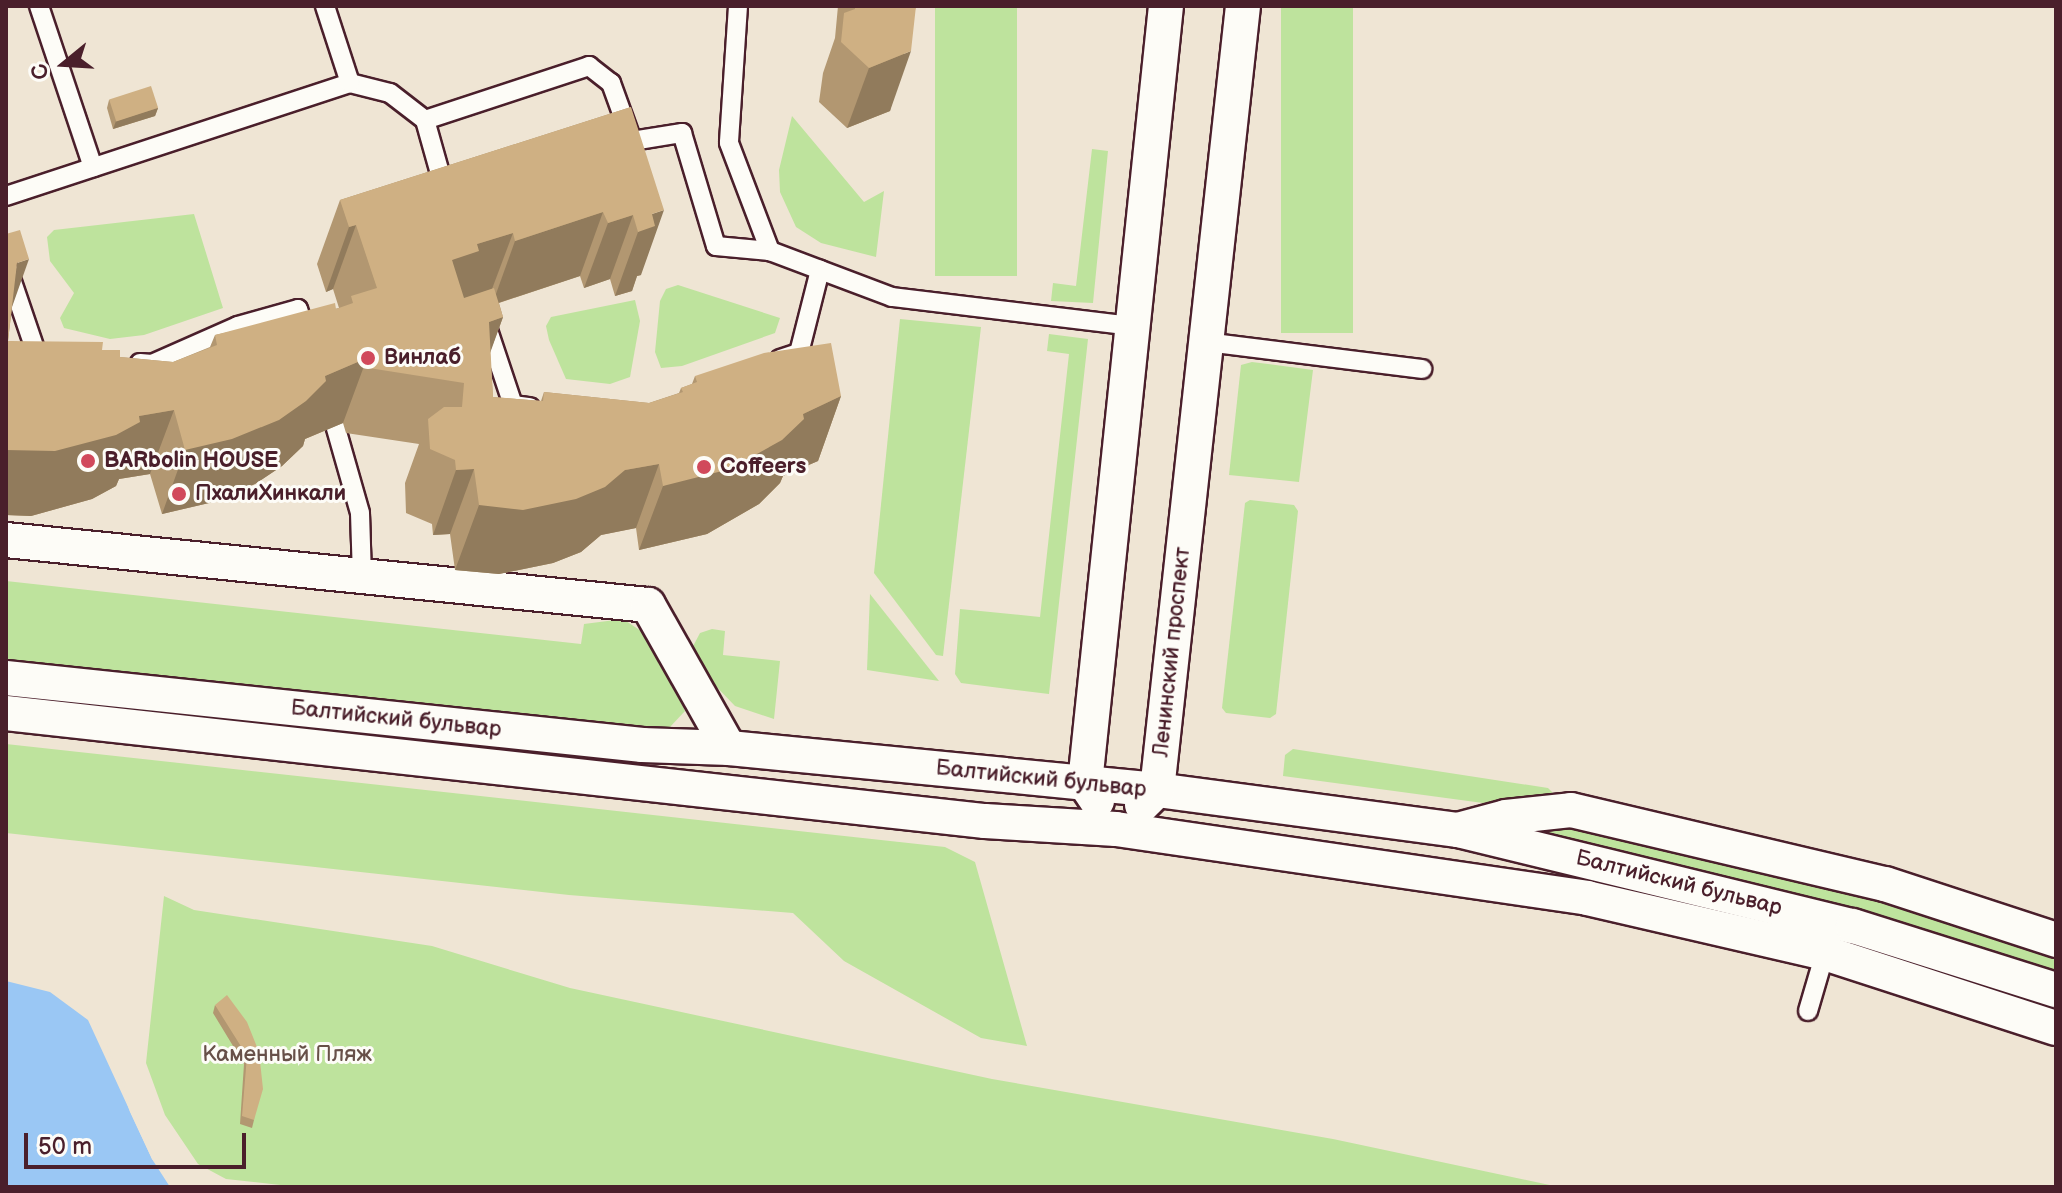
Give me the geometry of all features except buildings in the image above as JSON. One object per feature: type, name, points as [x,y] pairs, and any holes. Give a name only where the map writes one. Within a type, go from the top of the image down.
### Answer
[{"type":"street","points":[[1157,790],[1116,829],[1085,783],[1166,6]]},
{"type":"street","name":"Ленинский проспект","points":[[1157,790],[1243,6]]},
{"type":"street","points":[[6,540],[648,605],[729,748]]},
{"type":"street","name":"Балтийский бульвар","points":[[6,678],[642,745],[729,748],[1157,790],[1458,830],[1853,926],[2056,990]]},
{"type":"street","name":"Балтийский бульвар","points":[[6,713],[985,821],[1116,829],[1587,898],[1825,953],[2056,1028]]},
{"type":"street","points":[[1458,830],[1506,817],[1571,810],[1885,884],[2056,940]]},
{"type":"lane","points":[[39,6],[93,167]]},
{"type":"lane","points":[[325,6],[350,83]]},
{"type":"lane","points":[[738,6],[729,143],[770,251]]},
{"type":"lane","points":[[425,120],[589,66],[611,83],[632,141],[682,133],[716,246],[770,251],[892,297],[1132,326]]},
{"type":"lane","points":[[6,196],[350,83],[390,93],[425,120],[449,205]]},
{"type":"lane","points":[[6,264],[37,355],[66,357]]},
{"type":"lane","points":[[755,368],[799,353],[820,270]]},
{"type":"lane","points":[[478,300],[513,405],[544,408]]},
{"type":"lane","points":[[124,362],[152,364],[238,326],[298,309],[315,359]]},
{"type":"lane","points":[[1206,342],[1422,369]]},
{"type":"lane","points":[[335,425],[360,513],[362,576]]},
{"type":"lane","points":[[1808,1011],[1825,953]]},
{"type":"green space","points":[[935,6],[1017,6],[1017,276],[935,276]]},
{"type":"green space","points":[[1281,6],[1353,6],[1353,333],[1281,333]]},
{"type":"green space","points":[[792,116],[864,202],[884,191],[876,257],[821,243],[796,227],[780,192],[779,170]]},
{"type":"green space","points":[[1092,149],[1108,151],[1093,303],[1051,301],[1053,283],[1076,286]]},
{"type":"green space","points":[[194,214],[223,308],[144,335],[110,339],[64,328],[60,318],[74,293],[50,261],[47,237],[54,230]]},
{"type":"green space","points":[[678,285],[780,318],[775,333],[682,366],[661,368],[655,352],[660,301],[666,289]]},
{"type":"green space","points":[[635,300],[640,321],[630,377],[610,384],[566,379],[549,340],[546,326],[551,317]]},
{"type":"green space","points":[[900,319],[981,327],[943,656],[936,655],[874,573]]},
{"type":"green space","points":[[1049,334],[1088,339],[1049,694],[961,683],[955,674],[960,609],[1040,617],[1069,354],[1047,351]]},
{"type":"green space","points":[[1252,362],[1313,370],[1299,482],[1229,475],[1241,365]]},
{"type":"green space","points":[[1250,500],[1294,505],[1298,511],[1276,714],[1270,718],[1226,713],[1222,708],[1245,503]]},
{"type":"green space","points":[[6,581],[581,644],[584,624],[623,619],[647,635],[685,711],[670,727],[650,729],[6,659]]},
{"type":"green space","points":[[870,594],[939,681],[867,670]]},
{"type":"green space","points":[[712,629],[725,631],[723,655],[780,661],[774,719],[735,706],[709,679],[691,650],[700,633]]},
{"type":"green space","points":[[6,744],[945,847],[975,862],[1027,1046],[981,1038],[844,961],[793,913],[569,895],[6,833]]},
{"type":"green space","points":[[1293,749],[1548,788],[1553,793],[1483,803],[1283,776],[1285,755]]},
{"type":"green space","points":[[1570,825],[1882,900],[2056,956],[2056,973],[1877,915],[1540,832]]},
{"type":"green space","name":"Каменный Пляж","points":[[164,896],[194,910],[432,946],[570,988],[992,1079],[1333,1139],[1559,1187],[298,1187],[226,1179],[198,1164],[165,1115],[146,1063]]},
{"type":"water","points":[[6,981],[50,992],[88,1020],[152,1159],[170,1187],[6,1187]]},
{"type":"pier","points":[[105,1039],[134,1111],[174,1187],[152,1159],[130,1112]]},
{"type":"place","name":"Винлаб","points":[[368,358]]},
{"type":"place","name":"BARbolin HOUSE","points":[[88,461]]},
{"type":"place","name":"Coffeers","points":[[704,467]]},
{"type":"place","name":"ПхалиХинкали","points":[[179,494]]}]
